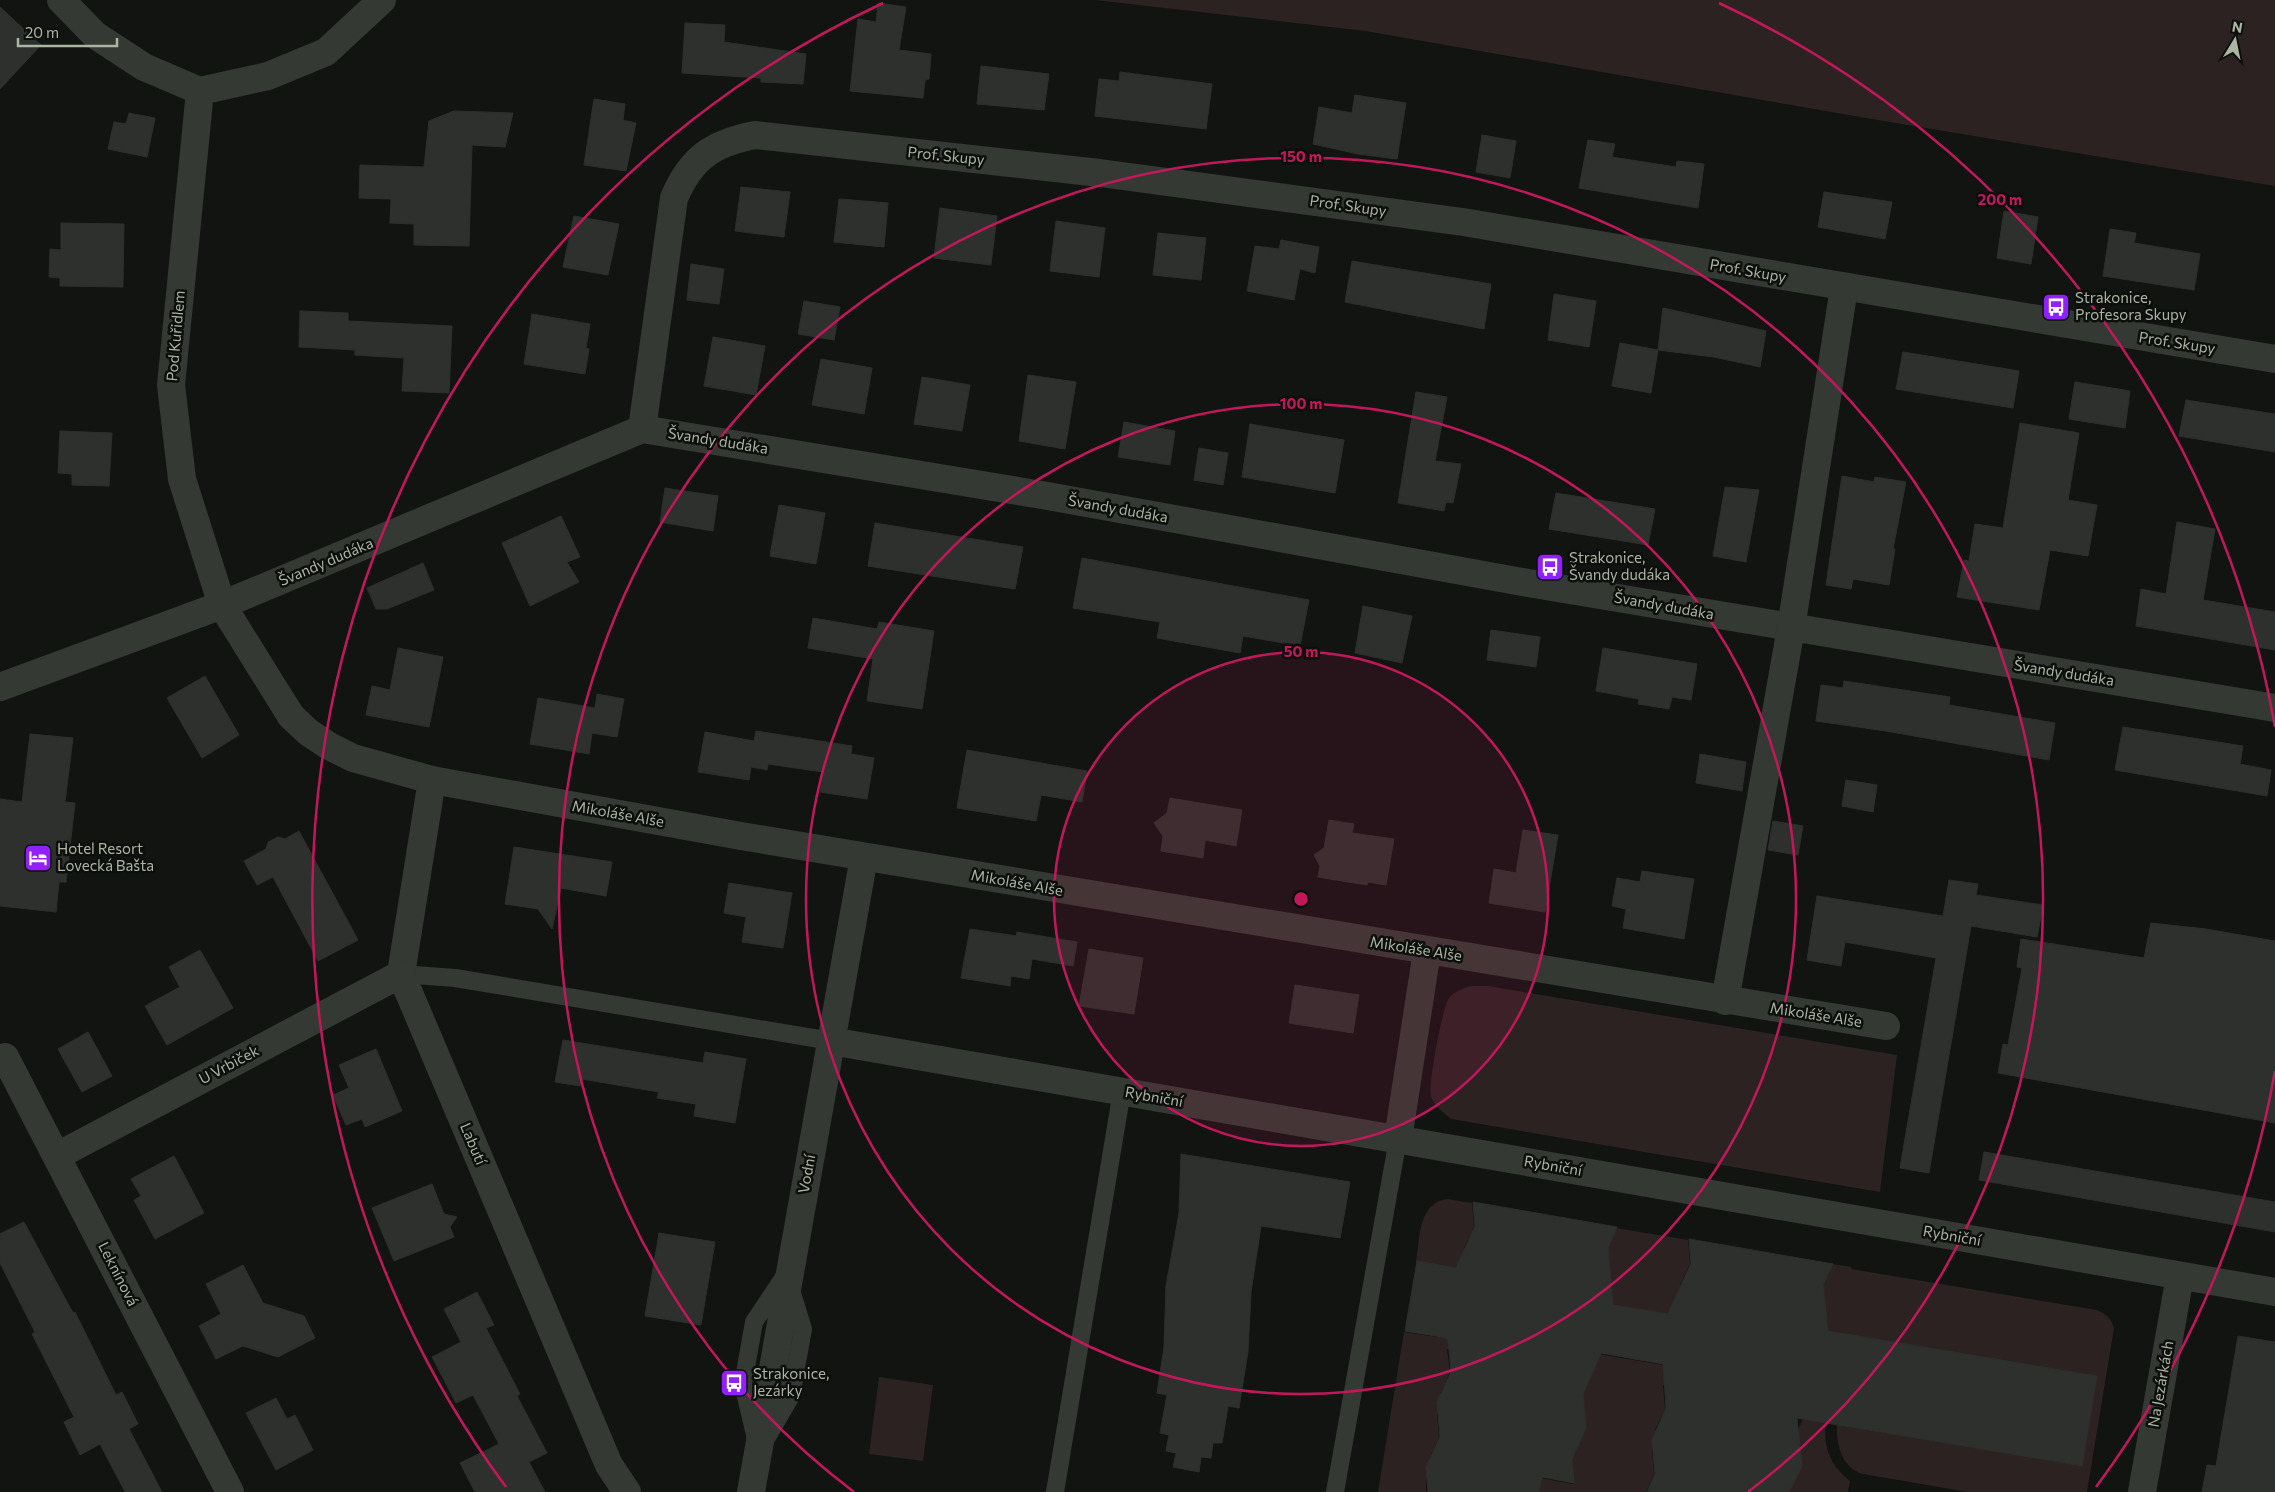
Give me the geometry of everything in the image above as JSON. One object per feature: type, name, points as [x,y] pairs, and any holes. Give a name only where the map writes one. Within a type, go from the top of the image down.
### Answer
[{"type":"street","points":[[61,0],[95,35],[144,67],[200,91],[268,76],[326,52],[382,0]]},
{"type":"street","name":"Pod Kuřidlem","points":[[200,91],[171,385],[182,479],[222,605]]},
{"type":"street","name":"Prof. Skupy","points":[[642,429],[674,198],[689,169],[708,150],[732,140],[755,135],[1100,173],[1463,222],[2275,360]]},
{"type":"street","points":[[1725,1000],[1791,628],[1844,288]]},
{"type":"street","name":"Švandy dudáka","points":[[0,687],[222,605],[642,429],[1042,495],[1528,583],[1791,628],[2275,708]]},
{"type":"street","name":"Mikoláše Alše","points":[[222,605],[291,716],[308,732],[328,746],[354,758],[432,780],[864,857],[1886,1026]]},
{"type":"street","points":[[401,974],[432,780]]},
{"type":"street","name":"Vodní","points":[[751,1492],[864,857]]},
{"type":"street","points":[[1398,1139],[1427,951]]},
{"type":"street","name":"U Vrbiček","points":[[57,1156],[401,974]]},
{"type":"street","name":"Labutí","points":[[401,974],[608,1465],[627,1492]]},
{"type":"street","name":"Rybniční","points":[[831,1041],[2275,1292]]},
{"type":"street","name":"Leknínová","points":[[5,1057],[230,1492]]},
{"type":"street","name":"Na Jezárkách","points":[[2142,1492],[2180,1276]]},
{"type":"lane","points":[[401,974],[455,978],[831,1041]]},
{"type":"lane","points":[[1054,1492],[1122,1091]]},
{"type":"lane","points":[[1336,1492],[1398,1139]]},
{"type":"shaded area","points":[[1095,0],[2275,0],[2275,186],[1872,119],[1365,31]]},
{"type":"shaded area","points":[[1472,986],[1488,986],[1897,1055],[1880,1192],[1451,1119],[1437,1106],[1431,1096],[1439,1031],[1449,998],[1459,990]]},
{"type":"shaded area","points":[[1447,1199],[1472,1203],[1474,1227],[1464,1248],[1497,1254],[1492,1285],[1449,1267],[1416,1262],[1422,1223],[1426,1214],[1430,1207]]},
{"type":"shaded area","points":[[1616,1228],[1688,1240],[1690,1263],[1680,1285],[1713,1290],[1707,1322],[1571,1298],[1607,1249]]},
{"type":"shaded area","points":[[1832,1264],[1852,1267],[1851,1269],[2097,1310],[2108,1317],[2114,1328],[2087,1492],[1968,1492],[1863,1474],[1850,1467],[1839,1448],[1837,1425],[2081,1466],[2096,1377],[1831,1343],[1791,1304],[1822,1286]]},
{"type":"shaded area","points":[[1439,1327],[1480,1354],[1447,1349],[1450,1372],[1440,1394],[1472,1400],[1469,1419],[1437,1414],[1439,1438],[1429,1459],[1461,1465],[1458,1484],[1426,1479],[1426,1492],[1378,1492],[1404,1332],[1437,1337]]},
{"type":"shaded area","points":[[1562,1348],[1699,1371],[1696,1391],[1663,1385],[1665,1409],[1655,1430],[1688,1436],[1685,1456],[1652,1450],[1654,1474],[1646,1492],[1538,1492],[1540,1478],[1573,1484]]},
{"type":"shaded area","points":[[879,1377],[933,1385],[923,1461],[869,1454]]},
{"type":"shaded area","points":[[1830,1393],[1825,1430],[1826,1441],[1833,1461],[1850,1481],[1848,1492],[1788,1492],[1797,1432],[1807,1410]]},
{"type":"building","points":[[878,3],[906,7],[899,50],[931,54],[929,79],[925,80],[923,98],[850,91],[858,19],[876,22]]},
{"type":"building","points":[[0,7],[41,45],[0,89]]},
{"type":"building","points":[[685,23],[725,25],[724,42],[806,54],[803,84],[761,82],[761,78],[682,73]]},
{"type":"building","points":[[981,66],[1049,74],[1044,110],[977,104]]},
{"type":"building","points":[[1120,72],[1212,84],[1206,129],[1095,116],[1099,79],[1119,81]]},
{"type":"building","points":[[1355,95],[1406,103],[1397,159],[1358,154],[1313,144],[1319,107],[1352,113]]},
{"type":"building","points":[[594,99],[625,104],[623,120],[636,123],[626,171],[584,165]]},
{"type":"building","points":[[454,111],[513,113],[505,147],[472,145],[469,246],[414,245],[414,224],[390,223],[391,199],[359,198],[360,165],[424,167],[429,121]]},
{"type":"building","points":[[129,113],[155,118],[147,157],[108,149],[114,122],[126,124]]},
{"type":"building","points":[[1482,135],[1516,141],[1510,178],[1476,172]]},
{"type":"building","points":[[1588,140],[1615,144],[1612,157],[1676,167],[1677,161],[1704,164],[1698,208],[1579,188]]},
{"type":"building","points":[[741,187],[790,192],[784,237],[735,231]]},
{"type":"building","points":[[1824,192],[1892,202],[1885,239],[1818,227]]},
{"type":"building","points":[[839,199],[888,203],[884,247],[834,242]]},
{"type":"building","points":[[940,208],[997,216],[991,265],[934,258]]},
{"type":"building","points":[[2004,211],[2038,217],[2031,264],[1997,258]]},
{"type":"building","points":[[574,216],[619,224],[608,275],[563,267]]},
{"type":"building","points":[[1056,221],[1105,228],[1099,277],[1050,271]]},
{"type":"building","points":[[61,223],[124,224],[123,287],[60,286],[60,278],[49,277],[50,249],[61,250]]},
{"type":"building","points":[[2110,229],[2136,233],[2134,243],[2200,254],[2194,290],[2103,276]]},
{"type":"building","points":[[1158,233],[1206,238],[1201,280],[1153,275]]},
{"type":"building","points":[[1281,240],[1319,247],[1315,273],[1300,269],[1294,300],[1247,291],[1255,246],[1279,249]]},
{"type":"building","points":[[1352,261],[1491,284],[1484,329],[1345,302]]},
{"type":"building","points":[[691,264],[724,269],[719,304],[687,300]]},
{"type":"building","points":[[1554,294],[1596,301],[1589,347],[1548,340]]},
{"type":"building","points":[[804,301],[840,307],[834,340],[798,334]]},
{"type":"building","points":[[1663,308],[1766,331],[1760,367],[1714,357],[1658,350]]},
{"type":"building","points":[[300,311],[348,313],[348,321],[452,326],[449,393],[402,391],[404,358],[355,355],[355,350],[299,347]]},
{"type":"building","points":[[532,314],[590,324],[586,348],[589,349],[585,374],[524,364]]},
{"type":"building","points":[[713,337],[765,346],[756,395],[704,386]]},
{"type":"building","points":[[1620,343],[1658,350],[1651,393],[1612,386]]},
{"type":"building","points":[[1903,352],[2019,371],[2013,408],[1896,389]]},
{"type":"building","points":[[821,359],[872,368],[864,414],[812,405]]},
{"type":"building","points":[[1028,375],[1076,382],[1065,449],[1019,441]]},
{"type":"building","points":[[922,377],[970,385],[962,431],[914,424]]},
{"type":"building","points":[[2075,382],[2130,391],[2125,428],[2069,419]]},
{"type":"building","points":[[1416,392],[1447,397],[1435,461],[1461,464],[1453,503],[1446,502],[1444,511],[1398,503]]},
{"type":"building","points":[[2186,400],[2275,414],[2275,452],[2179,436]]},
{"type":"building","points":[[1124,422],[1175,431],[1170,465],[1118,457]]},
{"type":"building","points":[[2020,423],[2079,433],[2068,500],[2097,505],[2088,556],[2050,550],[2039,610],[1957,597],[1964,560],[1969,561],[1975,524],[2003,528]]},
{"type":"building","points":[[1250,424],[1344,440],[1335,493],[1242,477]]},
{"type":"building","points":[[60,431],[112,433],[109,486],[72,485],[72,474],[58,473]]},
{"type":"building","points":[[1199,448],[1228,453],[1223,485],[1194,480]]},
{"type":"building","points":[[1842,476],[1874,482],[1875,477],[1906,482],[1893,549],[1895,549],[1889,585],[1853,579],[1851,589],[1826,585]]},
{"type":"building","points":[[1725,487],[1759,490],[1746,562],[1713,556]]},
{"type":"building","points":[[665,488],[718,496],[713,531],[660,522]]},
{"type":"building","points":[[1556,493],[1655,509],[1648,545],[1549,529]]},
{"type":"building","points":[[779,505],[825,513],[816,564],[770,556]]},
{"type":"building","points":[[561,516],[580,557],[567,562],[579,582],[530,606],[502,543]]},
{"type":"building","points":[[2177,522],[2215,529],[2203,600],[2275,612],[2275,650],[2136,626],[2141,589],[2166,594]]},
{"type":"building","points":[[875,523],[1023,547],[1015,589],[868,566]]},
{"type":"building","points":[[1082,558],[1309,600],[1300,646],[1243,636],[1240,653],[1157,638],[1160,622],[1073,608]]},
{"type":"building","points":[[423,563],[434,590],[387,609],[376,609],[367,588]]},
{"type":"building","points":[[1363,606],[1412,616],[1402,663],[1355,653]]},
{"type":"building","points":[[813,618],[877,629],[879,622],[934,631],[922,709],[867,701],[873,659],[808,648]]},
{"type":"building","points":[[1491,630],[1540,637],[1536,667],[1487,660]]},
{"type":"building","points":[[398,648],[443,657],[429,727],[366,715],[372,686],[390,690]]},
{"type":"building","points":[[1603,648],[1697,664],[1691,700],[1672,697],[1669,709],[1638,704],[1639,699],[1596,691]]},
{"type":"building","points":[[205,676],[239,735],[202,758],[167,698]]},
{"type":"building","points":[[1844,681],[1950,697],[1949,705],[2055,723],[2049,760],[1886,731],[1816,721],[1821,685],[1843,688]]},
{"type":"building","points":[[597,694],[624,699],[617,737],[592,733],[589,754],[530,744],[538,698],[595,708]]},
{"type":"building","points":[[2123,727],[2243,746],[2240,764],[2271,770],[2267,796],[2115,770]]},
{"type":"building","points":[[756,731],[852,746],[851,754],[874,758],[867,799],[820,792],[823,772],[768,764],[767,770],[751,767],[749,780],[698,772],[705,732],[754,741]]},
{"type":"building","points":[[30,734],[73,738],[65,802],[75,803],[66,882],[59,882],[56,912],[0,906],[0,799],[22,802]]},
{"type":"building","points":[[967,750],[1087,771],[1082,802],[1041,795],[1036,821],[957,808]]},
{"type":"building","points":[[1700,754],[1746,762],[1742,791],[1696,783]]},
{"type":"building","points":[[1846,780],[1877,785],[1873,812],[1842,806]]},
{"type":"building","points":[[1170,798],[1242,810],[1236,846],[1205,840],[1203,858],[1161,851],[1163,836],[1154,823],[1167,813]]},
{"type":"building","points":[[1329,820],[1354,824],[1352,833],[1394,839],[1386,885],[1368,882],[1367,885],[1318,877],[1320,866],[1314,855],[1324,848]]},
{"type":"building","points":[[1773,821],[1803,826],[1798,855],[1768,850]]},
{"type":"building","points":[[1523,830],[1558,835],[1545,912],[1489,903],[1494,869],[1516,873]]},
{"type":"building","points":[[299,831],[358,940],[318,961],[273,877],[257,885],[244,861],[266,849],[268,842],[278,837],[285,839]]},
{"type":"building","points":[[514,847],[612,862],[606,896],[561,888],[552,929],[538,909],[505,904]]},
{"type":"building","points":[[1642,871],[1694,879],[1684,939],[1623,928],[1626,909],[1612,906],[1617,878],[1640,882]]},
{"type":"building","points":[[1949,880],[1978,884],[1976,895],[2043,905],[2037,937],[1971,926],[1929,1173],[1900,1168],[1936,958],[1845,942],[1841,966],[1807,960],[1817,896],[1943,916]]},
{"type":"building","points":[[729,883],[792,893],[783,948],[742,942],[746,917],[724,913]]},
{"type":"building","points":[[2151,923],[2206,929],[2275,941],[2275,1123],[1998,1073],[2003,1044],[2008,1045],[2022,968],[2017,967],[2021,939],[2144,958]]},
{"type":"building","points":[[970,929],[1016,936],[1017,932],[1077,942],[1073,966],[1032,959],[1029,979],[1011,976],[1010,986],[961,978]]},
{"type":"building","points":[[1089,949],[1143,958],[1134,1014],[1079,1006]]},
{"type":"building","points":[[200,950],[233,1008],[167,1045],[145,1006],[180,987],[169,967]]},
{"type":"building","points":[[1295,985],[1359,995],[1353,1033],[1289,1023]]},
{"type":"building","points":[[88,1032],[112,1076],[82,1092],[58,1049]]},
{"type":"building","points":[[563,1040],[703,1063],[705,1052],[746,1059],[735,1123],[694,1116],[696,1104],[657,1098],[659,1092],[582,1079],[580,1086],[555,1082]]},
{"type":"building","points":[[376,1049],[402,1111],[365,1127],[362,1119],[346,1125],[333,1095],[349,1088],[339,1065]]},
{"type":"building","points":[[1984,1152],[2275,1202],[2275,1232],[1979,1180]]},
{"type":"building","points":[[1181,1154],[1350,1182],[1340,1238],[1261,1226],[1251,1292],[1248,1351],[1239,1408],[1228,1406],[1222,1443],[1213,1443],[1211,1458],[1201,1457],[1199,1472],[1173,1467],[1176,1453],[1166,1451],[1169,1435],[1160,1433],[1167,1395],[1157,1393],[1164,1347],[1166,1286],[1179,1213]]},
{"type":"building","points":[[174,1156],[204,1213],[155,1239],[134,1200],[141,1196],[131,1179]]},
{"type":"building","points":[[432,1184],[444,1214],[457,1217],[450,1227],[454,1237],[394,1261],[372,1208]]},
{"type":"building","points":[[1473,1202],[1617,1227],[1608,1248],[1613,1305],[1668,1314],[1691,1263],[1689,1239],[1833,1264],[1823,1285],[1828,1331],[2097,1376],[2082,1466],[1797,1418],[1802,1466],[1789,1492],[1647,1492],[1655,1474],[1652,1440],[1666,1408],[1663,1364],[1601,1353],[1583,1394],[1586,1428],[1572,1459],[1574,1483],[1542,1477],[1539,1492],[1428,1492],[1426,1467],[1440,1437],[1437,1402],[1451,1372],[1448,1338],[1405,1331],[1417,1261],[1456,1268],[1475,1226]]},
{"type":"building","points":[[24,1222],[73,1313],[75,1312],[116,1395],[122,1392],[138,1424],[129,1429],[162,1492],[125,1492],[100,1444],[80,1455],[64,1422],[74,1417],[32,1334],[35,1332],[0,1263],[0,1234]]},
{"type":"building","points":[[659,1233],[715,1242],[701,1325],[645,1316]]},
{"type":"building","points":[[243,1265],[263,1303],[304,1316],[315,1338],[278,1357],[243,1346],[216,1359],[199,1326],[221,1314],[206,1284]]},
{"type":"building","points":[[477,1292],[494,1325],[486,1328],[520,1394],[517,1396],[547,1453],[529,1462],[545,1492],[475,1492],[460,1463],[499,1444],[473,1395],[456,1403],[432,1357],[461,1342],[444,1309]]},
{"type":"building","points":[[2238,1336],[2275,1342],[2275,1492],[2202,1492],[2207,1465],[2216,1466]]},
{"type":"building","points":[[276,1398],[287,1419],[295,1415],[313,1450],[276,1470],[246,1413]]},
{"type":"place","name":"Strakonice, Profesora Skupy","points":[[2056,307]]},
{"type":"place","name":"Strakonice, Švandy dudáka","points":[[1550,567]]},
{"type":"place","name":"Hotel Resort Lovecká Bašta","points":[[38,858]]},
{"type":"place","name":"Strakonice, Jezárky","points":[[734,1383]]}]
